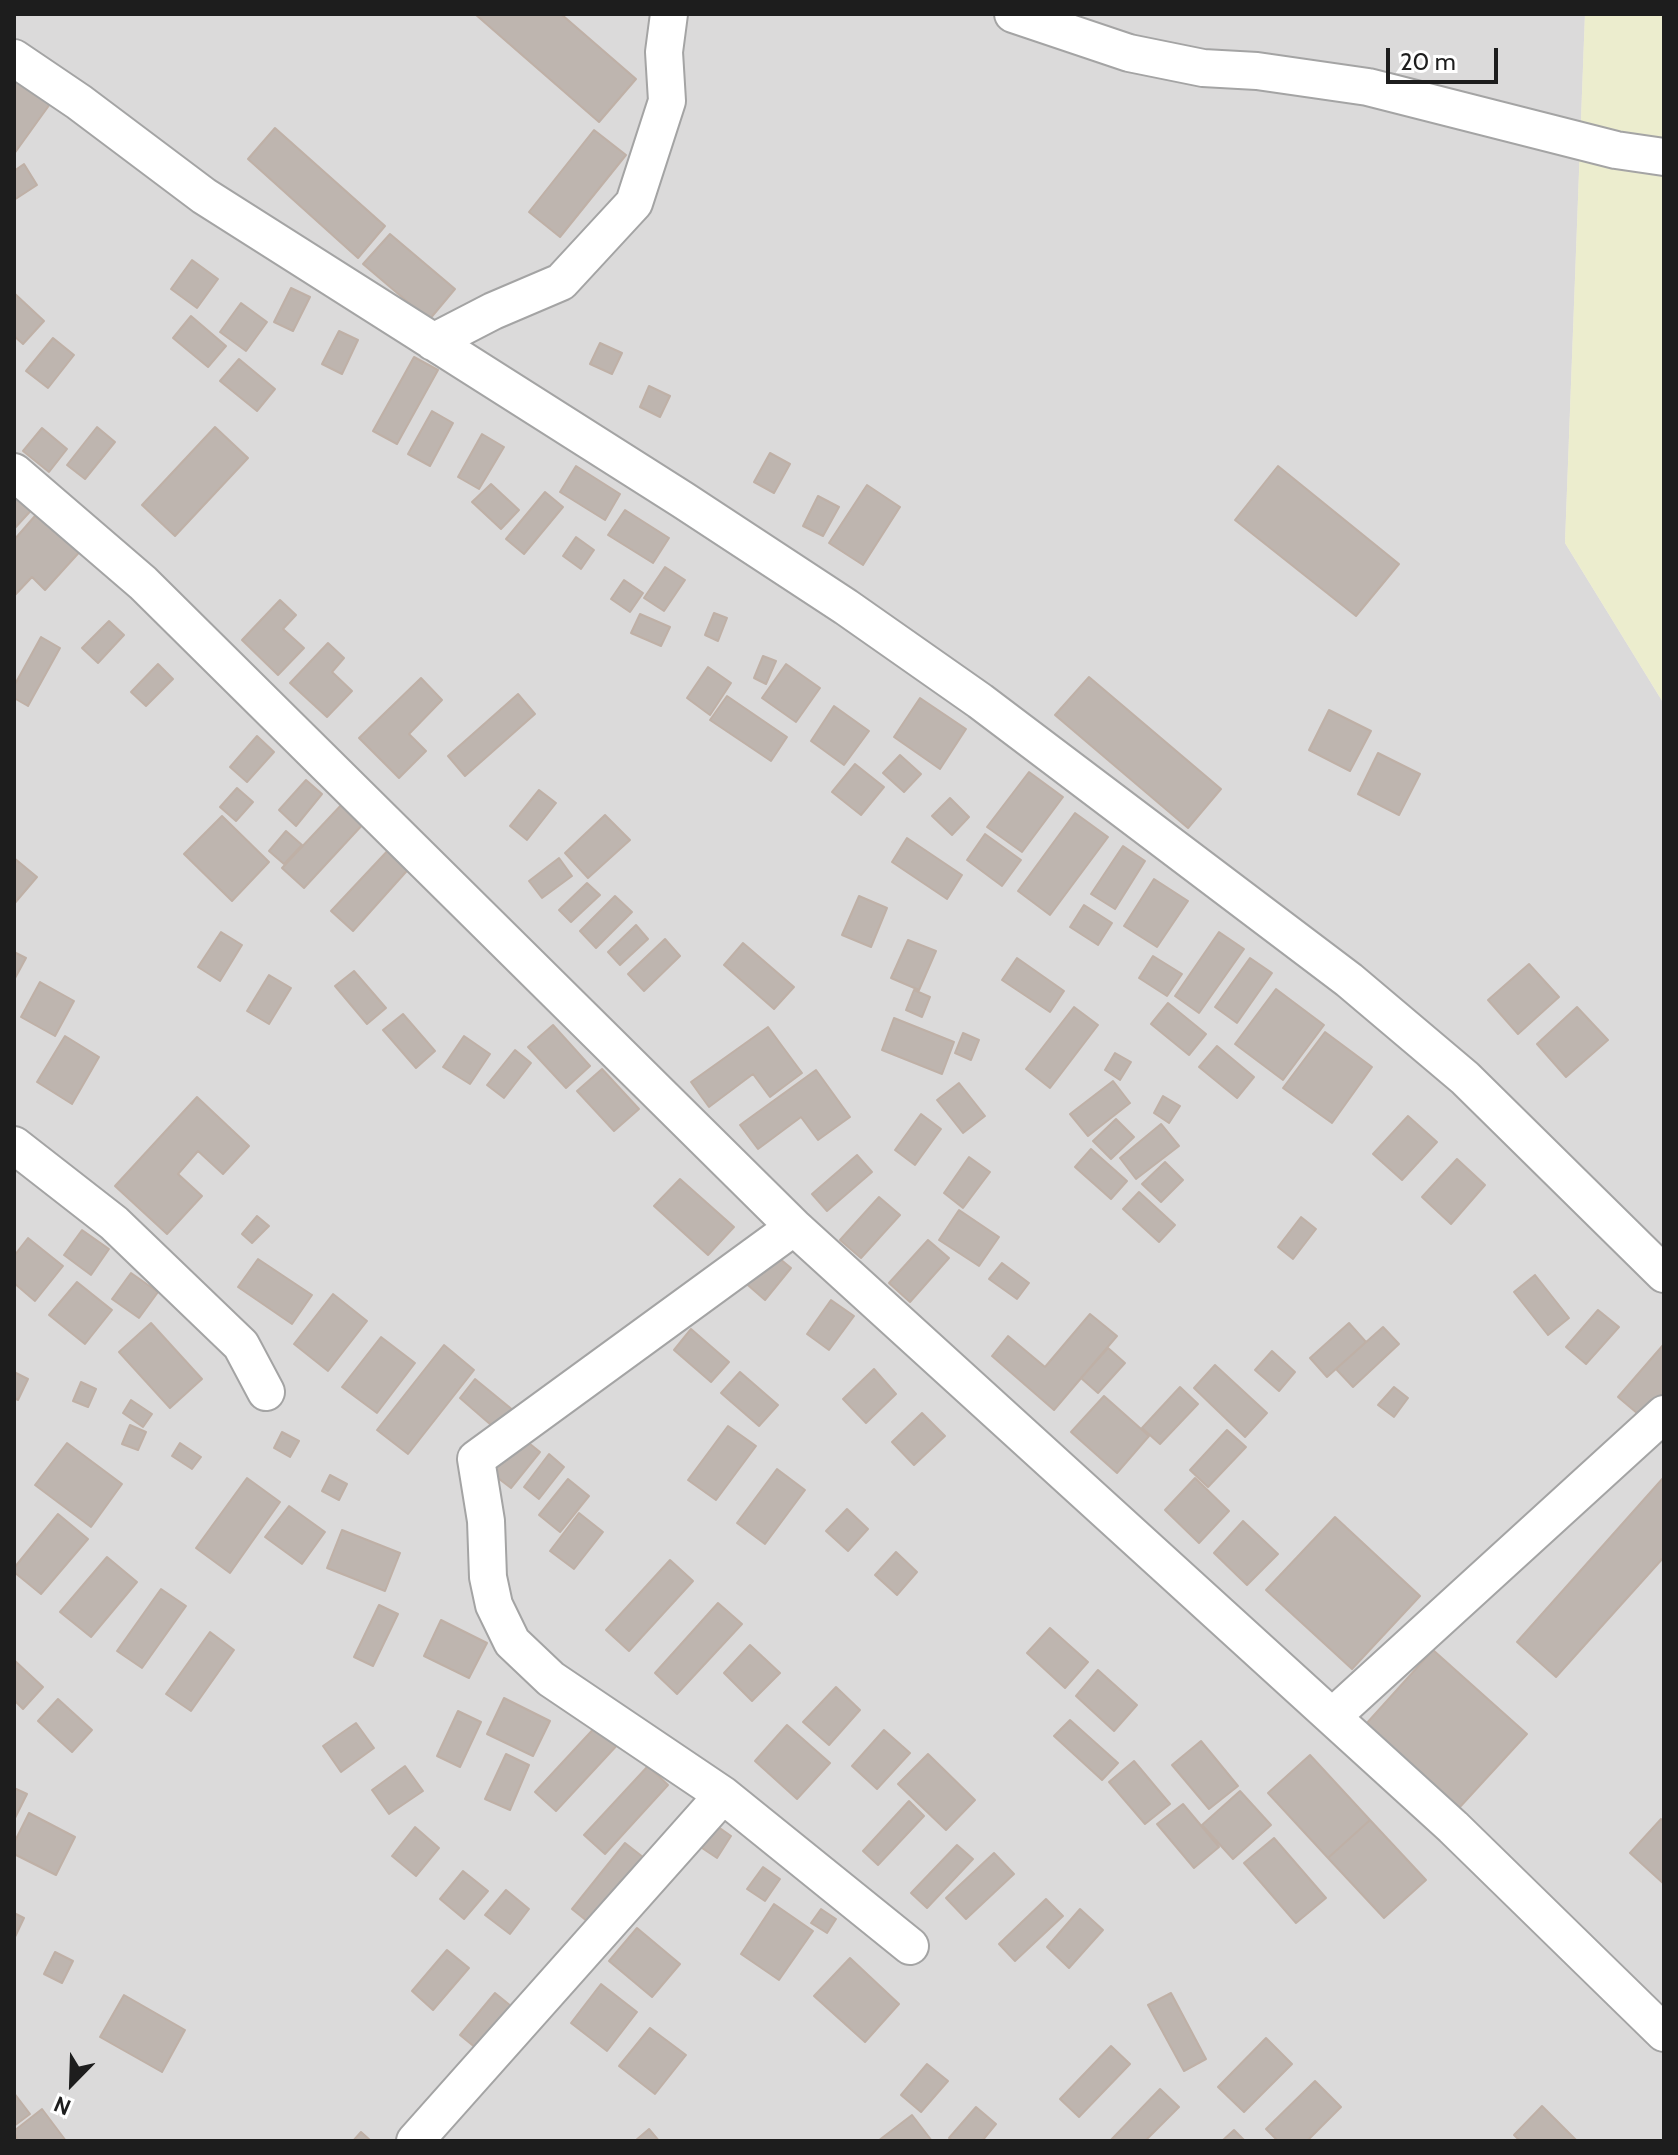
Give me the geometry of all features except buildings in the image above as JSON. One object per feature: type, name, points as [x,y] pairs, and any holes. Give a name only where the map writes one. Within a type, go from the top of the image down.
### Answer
[{"type":"street","points":[[433,342],[493,311],[561,282],[634,203],[667,101],[664,52],[669,14]]},
{"type":"street","points":[[1013,14],[1129,53],[1203,68],[1257,71],[1368,87],[1616,150],[1664,157]]},
{"type":"street","points":[[14,58],[79,102],[204,196],[670,492],[846,607],[980,701],[1349,980],[1465,1078],[1664,1274]]},
{"type":"street","points":[[14,472],[143,583],[794,1227],[1453,1827],[1664,2033]]},
{"type":"street","points":[[14,1145],[114,1223],[241,1345],[266,1392]]},
{"type":"street","points":[[794,1227],[476,1459],[486,1521],[488,1577],[494,1605],[512,1642],[551,1679],[723,1795],[910,1946]]},
{"type":"street","points":[[1333,1716],[1664,1414]]},
{"type":"street","points":[[415,2141],[723,1795]]},
{"type":"shaded area","points":[[14,14],[1585,14],[1565,543],[1664,704],[1664,2141],[14,2141]]},
{"type":"green space","points":[[1585,14],[1664,14],[1664,704],[1565,543]]}]
